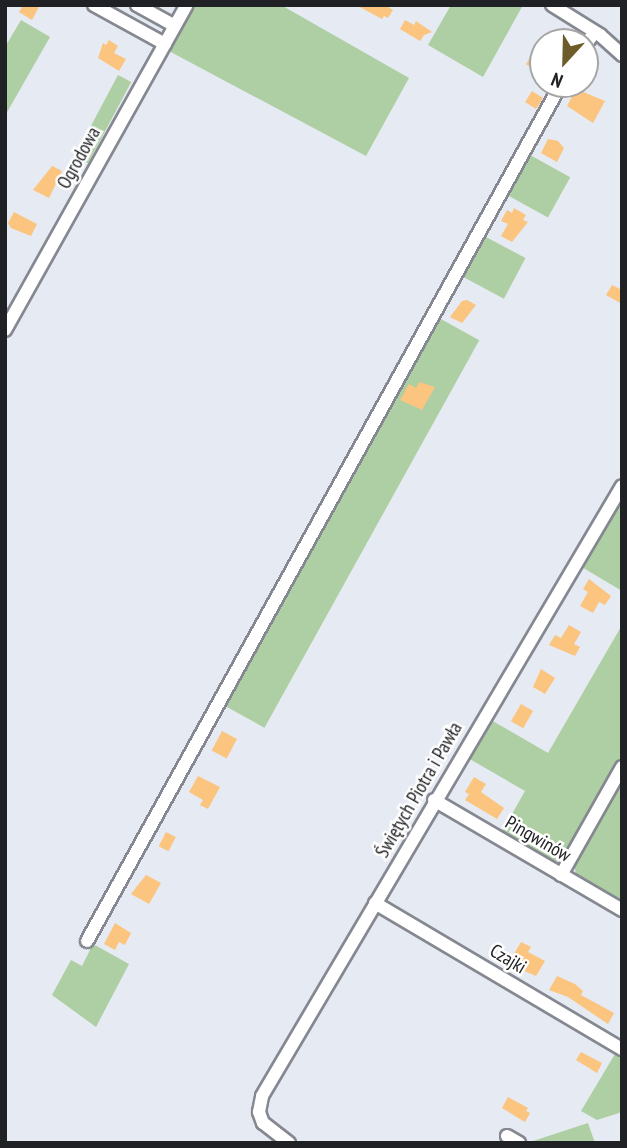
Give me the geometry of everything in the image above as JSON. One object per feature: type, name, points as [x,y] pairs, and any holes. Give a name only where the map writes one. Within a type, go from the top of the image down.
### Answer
[{"type":"street","points":[[94,5],[165,44]]},
{"type":"street","points":[[137,5],[175,26]]},
{"type":"street","name":"Ogrodowa","points":[[5,330],[187,5]]},
{"type":"street","points":[[552,5],[588,28]]},
{"type":"street","points":[[599,36],[622,55]]},
{"type":"street","points":[[88,941],[553,98]]},
{"type":"street","name":"Świętych Piotra i Pawła","points":[[289,1143],[267,1127],[260,1117],[262,1096],[434,800],[622,486]]},
{"type":"street","points":[[561,875],[622,766]]},
{"type":"street","name":"Pingwinów","points":[[434,800],[622,911]]},
{"type":"street","name":"Czajki","points":[[375,903],[622,1049]]},
{"type":"street","points":[[507,1136],[519,1143]]},
{"type":"green space","points":[[194,5],[281,5],[409,78],[366,156],[167,50]]},
{"type":"green space","points":[[451,5],[523,5],[483,77],[428,45]]},
{"type":"green space","points":[[21,20],[50,37],[6,114],[5,47]]},
{"type":"green space","points":[[118,75],[131,82],[88,163],[75,156]]},
{"type":"green space","points":[[530,155],[570,177],[548,218],[508,195]]},
{"type":"green space","points":[[484,236],[525,258],[504,299],[462,277]]},
{"type":"green space","points":[[439,318],[479,340],[264,728],[224,705]]},
{"type":"green space","points":[[622,495],[622,591],[580,566]]},
{"type":"green space","points":[[622,625],[622,757],[564,859],[552,862],[502,832],[525,791],[468,758],[491,720],[548,753]]},
{"type":"green space","points":[[622,780],[622,902],[577,878],[574,865]]},
{"type":"green space","points":[[93,944],[129,964],[96,1027],[52,995],[71,960],[82,966]]},
{"type":"green space","points":[[615,1054],[622,1057],[622,1112],[597,1120],[581,1111]]},
{"type":"green space","points":[[588,1123],[595,1143],[530,1143],[530,1142]]},
{"type":"building","points":[[23,5],[40,5],[32,20],[19,12]]},
{"type":"building","points":[[356,5],[385,5],[393,10],[388,18],[384,16],[382,19]]},
{"type":"building","points":[[405,20],[414,25],[416,21],[432,32],[424,35],[420,41],[400,29]]},
{"type":"building","points":[[109,40],[118,46],[114,53],[126,59],[119,71],[98,58],[103,43],[106,45]]},
{"type":"building","points":[[529,96],[529,98],[543,98],[536,109],[525,102]]},
{"type":"building","points":[[571,98],[598,98],[605,101],[593,123],[567,106]]},
{"type":"building","points":[[548,139],[558,141],[564,148],[557,162],[541,153]]},
{"type":"building","points":[[52,166],[62,171],[49,198],[33,190]]},
{"type":"building","points":[[514,208],[526,215],[523,220],[528,222],[512,242],[501,236],[508,224],[501,221],[507,210],[512,213]]},
{"type":"building","points":[[14,212],[37,224],[31,236],[11,228],[8,223]]},
{"type":"building","points":[[612,285],[622,290],[622,304],[606,295]]},
{"type":"building","points":[[467,300],[476,305],[462,323],[450,317],[462,301]]},
{"type":"building","points":[[419,382],[435,387],[422,410],[400,400],[409,384],[416,388]]},
{"type":"building","points":[[589,579],[611,596],[605,605],[599,602],[593,613],[580,606],[588,592],[583,589]]},
{"type":"building","points":[[569,625],[581,632],[574,644],[580,647],[575,656],[549,645],[555,635],[561,638]]},
{"type":"building","points":[[541,669],[555,678],[545,694],[533,687]]},
{"type":"building","points":[[521,704],[533,711],[523,728],[511,721]]},
{"type":"building","points":[[222,731],[237,739],[227,758],[212,750]]},
{"type":"building","points":[[198,776],[220,787],[208,809],[200,805],[203,800],[189,792]]},
{"type":"building","points":[[474,777],[486,784],[481,792],[504,808],[497,819],[465,800],[469,794],[465,792]]},
{"type":"building","points":[[166,832],[176,837],[169,851],[159,846]]},
{"type":"building","points":[[146,875],[161,883],[149,904],[131,894]]},
{"type":"building","points":[[115,923],[131,933],[125,945],[119,942],[115,950],[104,944]]},
{"type":"building","points":[[521,942],[531,947],[528,952],[545,961],[536,976],[508,964]]},
{"type":"building","points":[[557,976],[575,984],[583,991],[581,995],[614,1013],[608,1024],[568,997],[549,990]]},
{"type":"building","points":[[581,1052],[602,1063],[597,1073],[576,1060]]},
{"type":"building","points":[[508,1097],[528,1108],[526,1111],[530,1113],[525,1122],[502,1108]]}]
